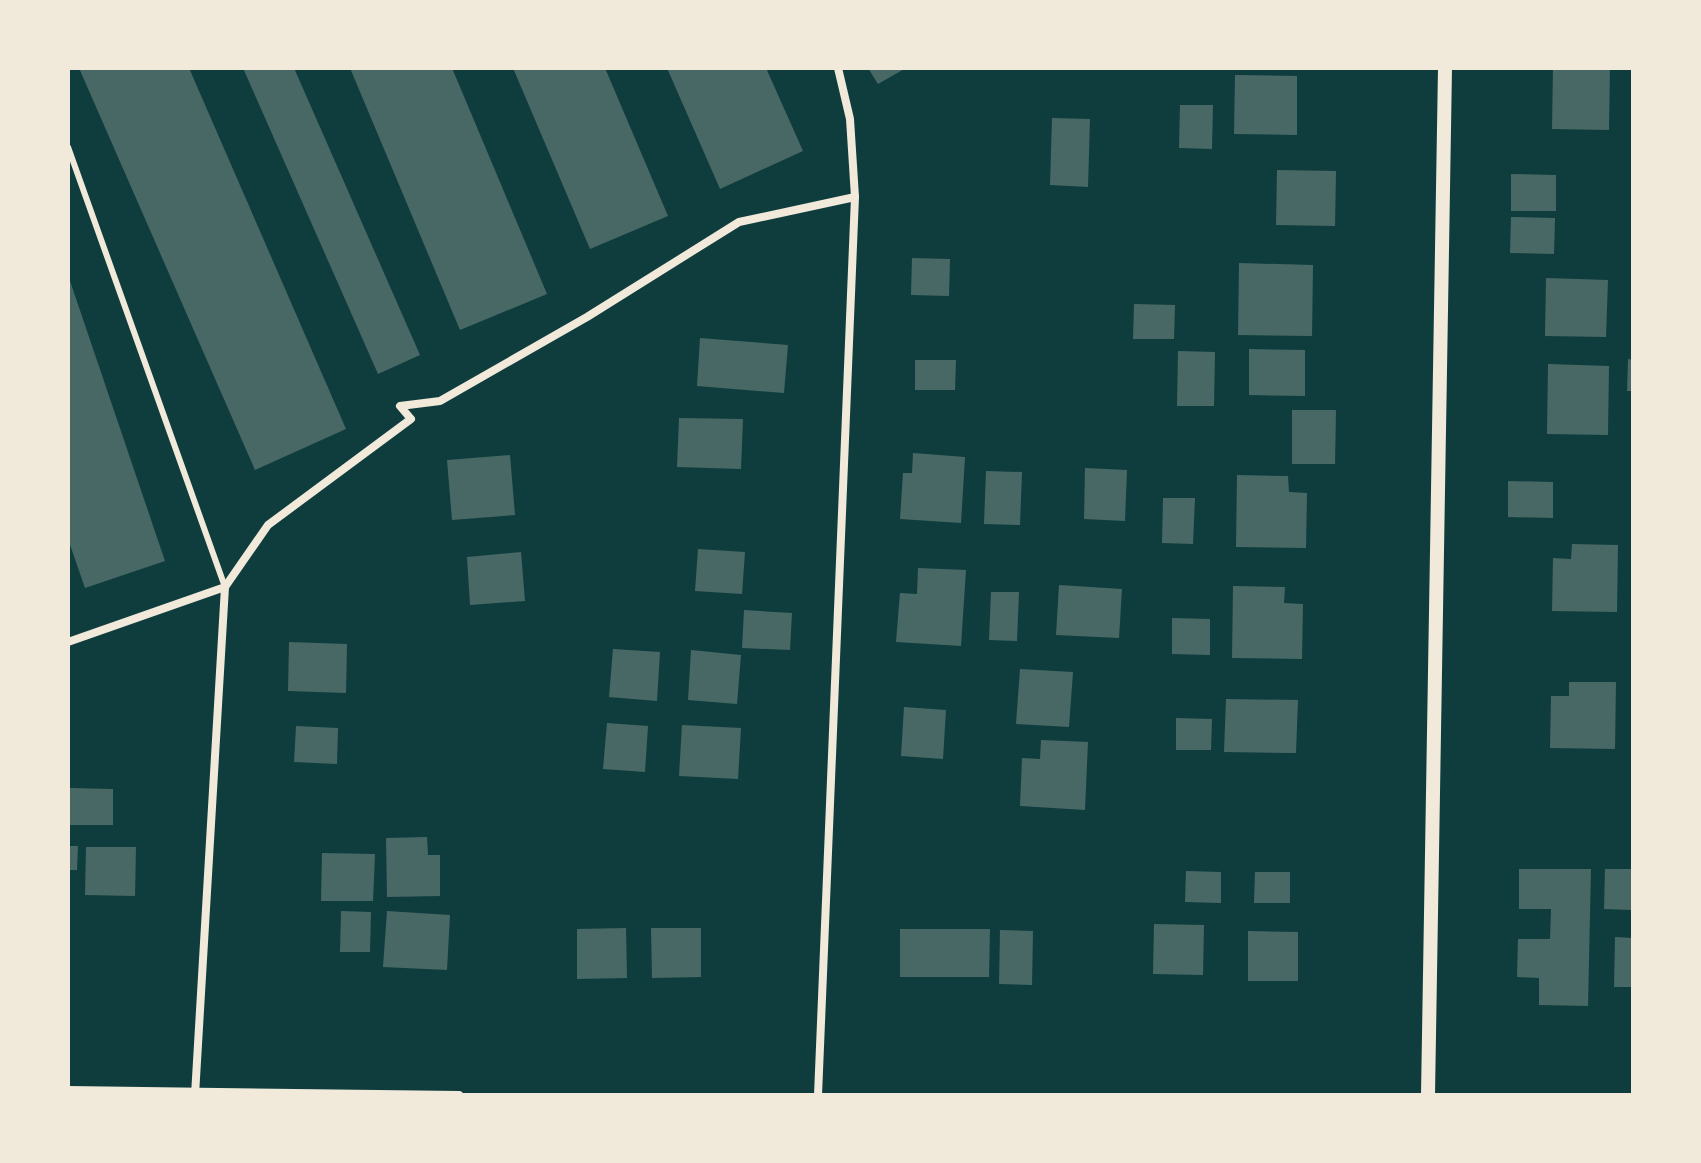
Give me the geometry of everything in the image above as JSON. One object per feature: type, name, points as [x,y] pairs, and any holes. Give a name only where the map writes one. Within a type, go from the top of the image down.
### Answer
[{"type":"street","points":[[818,1095],[855,197],[850,119],[838,68]]},
{"type":"street","points":[[1428,1095],[1445,68]]},
{"type":"street","points":[[195,1093],[225,587],[268,525],[411,419],[400,406],[440,401],[587,317],[739,222],[855,197]]},
{"type":"street","points":[[68,642],[225,587]]},
{"type":"street","points":[[68,1090],[459,1095]]},
{"type":"lane","points":[[68,147],[225,587]]},
{"type":"building","points":[[79,68],[189,68],[346,429],[255,470]]},
{"type":"building","points":[[243,68],[294,68],[420,355],[378,374]]},
{"type":"building","points":[[350,68],[452,68],[547,294],[460,330]]},
{"type":"building","points":[[513,68],[605,68],[668,216],[590,249]]},
{"type":"building","points":[[667,68],[766,68],[803,151],[720,189]]},
{"type":"building","points":[[868,68],[906,68],[878,84]]},
{"type":"building","points":[[1553,68],[1610,68],[1609,130],[1552,129]]},
{"type":"building","points":[[1235,75],[1297,76],[1297,135],[1234,134]]},
{"type":"building","points":[[1180,105],[1213,105],[1212,149],[1179,148]]},
{"type":"building","points":[[1052,118],[1090,119],[1088,187],[1050,185]]},
{"type":"building","points":[[1277,170],[1336,171],[1335,226],[1276,225]]},
{"type":"building","points":[[1511,174],[1556,175],[1556,211],[1511,211]]},
{"type":"building","points":[[1511,217],[1555,218],[1554,254],[1510,253]]},
{"type":"building","points":[[912,258],[950,259],[949,296],[911,295]]},
{"type":"building","points":[[1239,263],[1313,265],[1312,336],[1238,335]]},
{"type":"building","points":[[69,278],[165,561],[85,588],[68,539]]},
{"type":"building","points":[[1546,278],[1608,280],[1606,337],[1545,336]]},
{"type":"building","points":[[1134,304],[1175,305],[1174,339],[1133,339]]},
{"type":"building","points":[[700,338],[788,345],[784,393],[697,386]]},
{"type":"building","points":[[1249,349],[1305,350],[1305,396],[1249,395]]},
{"type":"building","points":[[1178,351],[1215,352],[1214,406],[1177,406]]},
{"type":"building","points":[[1628,359],[1633,360],[1633,391],[1627,391]]},
{"type":"building","points":[[915,360],[956,360],[955,390],[915,390]]},
{"type":"building","points":[[1548,364],[1609,366],[1608,435],[1547,434]]},
{"type":"building","points":[[1292,410],[1336,410],[1335,464],[1292,464]]},
{"type":"building","points":[[679,418],[743,419],[741,469],[677,467]]},
{"type":"building","points":[[913,453],[965,457],[961,523],[900,519],[903,473],[912,473]]},
{"type":"building","points":[[510,455],[515,515],[452,520],[447,460]]},
{"type":"building","points":[[1085,468],[1127,470],[1125,521],[1084,519]]},
{"type":"building","points":[[986,471],[1022,472],[1020,525],[984,524]]},
{"type":"building","points":[[1237,475],[1288,476],[1289,492],[1307,493],[1306,548],[1236,547]]},
{"type":"building","points":[[1508,481],[1553,482],[1553,518],[1508,517]]},
{"type":"building","points":[[1163,498],[1195,498],[1193,544],[1162,543]]},
{"type":"building","points":[[1572,544],[1618,545],[1617,612],[1552,611],[1553,558],[1571,559]]},
{"type":"building","points":[[698,549],[745,552],[742,594],[695,591]]},
{"type":"building","points":[[521,552],[525,601],[470,605],[467,557]]},
{"type":"building","points":[[918,568],[966,570],[961,646],[896,642],[900,593],[917,594]]},
{"type":"building","points":[[1059,585],[1122,589],[1119,638],[1056,635]]},
{"type":"building","points":[[1233,586],[1285,587],[1284,603],[1303,604],[1302,659],[1232,658]]},
{"type":"building","points":[[991,592],[1019,592],[1017,641],[989,640]]},
{"type":"building","points":[[744,610],[792,613],[790,650],[742,648]]},
{"type":"building","points":[[1172,618],[1210,619],[1210,655],[1172,654]]},
{"type":"building","points":[[289,642],[347,644],[346,693],[288,691]]},
{"type":"building","points":[[613,649],[660,652],[657,701],[609,697]]},
{"type":"building","points":[[691,650],[741,655],[737,704],[688,700]]},
{"type":"building","points":[[1020,669],[1073,672],[1069,727],[1016,724]]},
{"type":"building","points":[[1569,682],[1616,682],[1615,749],[1550,748],[1551,696],[1569,696]]},
{"type":"building","points":[[1226,699],[1298,700],[1296,753],[1224,752]]},
{"type":"building","points":[[904,707],[946,710],[943,759],[901,756]]},
{"type":"building","points":[[1176,718],[1212,719],[1211,750],[1176,750]]},
{"type":"building","points":[[607,723],[648,726],[645,772],[603,769]]},
{"type":"building","points":[[682,725],[741,728],[738,779],[679,776]]},
{"type":"building","points":[[296,726],[338,728],[337,764],[294,762]]},
{"type":"building","points":[[1041,740],[1088,742],[1085,810],[1020,806],[1022,758],[1040,759]]},
{"type":"building","points":[[70,788],[113,789],[113,825],[70,825]]},
{"type":"building","points":[[427,837],[428,855],[440,855],[440,896],[387,897],[386,838]]},
{"type":"building","points":[[68,846],[78,846],[77,870],[68,870]]},
{"type":"building","points":[[86,847],[136,847],[135,896],[85,895]]},
{"type":"building","points":[[322,853],[375,854],[373,901],[321,901]]},
{"type":"building","points":[[1519,869],[1591,869],[1588,1006],[1539,1005],[1539,978],[1517,977],[1518,939],[1550,939],[1551,909],[1519,909]]},
{"type":"building","points":[[1605,869],[1632,869],[1631,910],[1604,909]]},
{"type":"building","points":[[1186,871],[1221,872],[1221,903],[1185,902]]},
{"type":"building","points":[[1255,872],[1290,872],[1290,903],[1254,903]]},
{"type":"building","points":[[341,911],[371,912],[370,952],[340,952]]},
{"type":"building","points":[[387,911],[450,915],[447,970],[383,967]]},
{"type":"building","points":[[1154,924],[1204,925],[1203,975],[1153,974]]},
{"type":"building","points":[[626,928],[627,978],[577,979],[577,929]]},
{"type":"building","points":[[651,928],[701,928],[701,977],[652,978]]},
{"type":"building","points":[[900,929],[990,929],[989,977],[900,977]]},
{"type":"building","points":[[1000,930],[1033,931],[1032,985],[999,984]]},
{"type":"building","points":[[1248,931],[1298,932],[1298,981],[1248,981]]},
{"type":"building","points":[[1615,937],[1633,938],[1633,987],[1614,987]]}]
